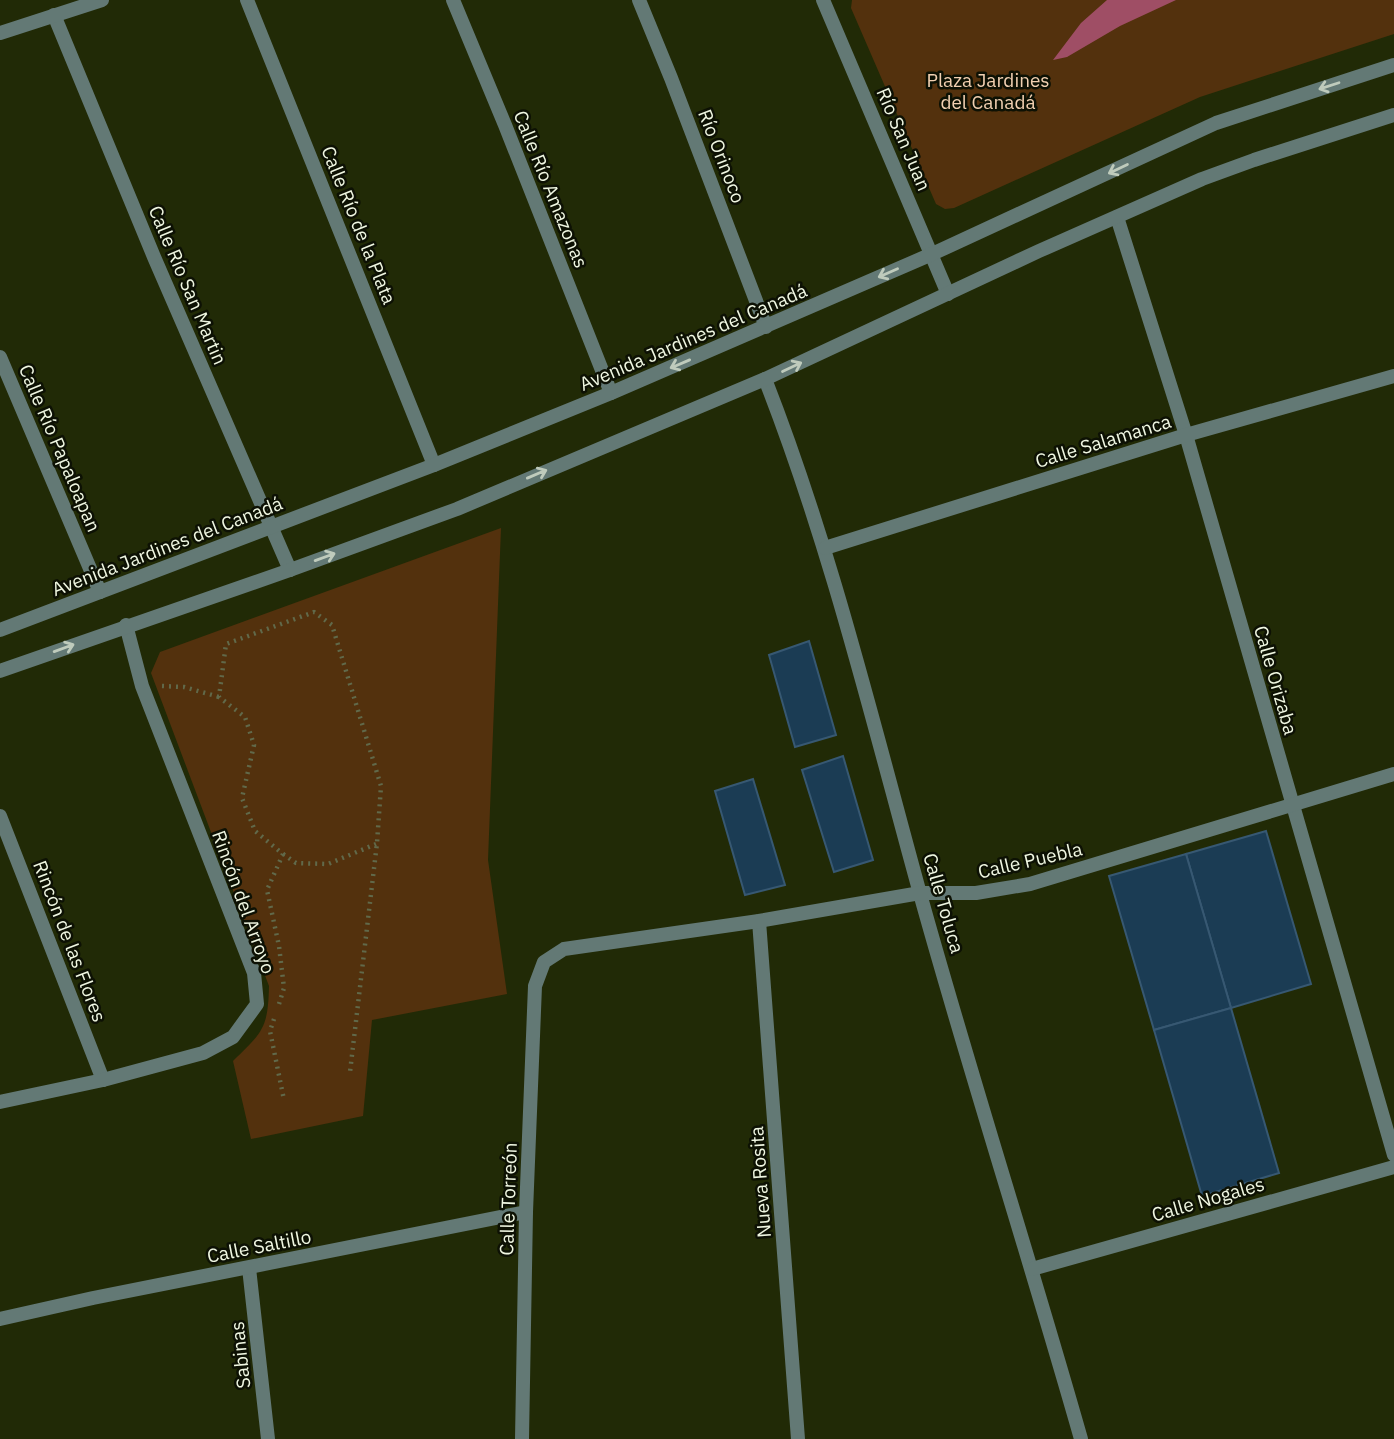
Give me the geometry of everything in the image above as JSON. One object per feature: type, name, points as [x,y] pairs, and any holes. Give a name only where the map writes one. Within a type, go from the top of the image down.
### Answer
[{"type":"street","points":[[0,33],[102,0]]},
{"type":"street","name":"Calle Río de la Plata","points":[[247,0],[434,466]]},
{"type":"street","name":"Calle Río Amazonas","points":[[453,0],[611,393]]},
{"type":"street","name":"Río Orinoco","points":[[639,0],[766,327]]},
{"type":"street","name":"Río San Juan","points":[[824,0],[948,294]]},
{"type":"street","name":"Calle Río San Martin","points":[[54,15],[154,257],[290,570]]},
{"type":"street","name":"Avenida Jardines del Canadá","points":[[0,630],[434,466],[611,393],[932,254],[1216,123],[1393,70]]},
{"type":"street","points":[[0,671],[457,509],[765,379],[1039,251],[1226,169],[1394,115]]},
{"type":"street","name":"Calle Orizaba","points":[[1117,217],[1186,435],[1394,1155]]},
{"type":"street","name":"Calle Río Papaloapan","points":[[0,357],[100,592]]},
{"type":"street","name":"Calle Salamanca","points":[[825,548],[1186,435],[1394,376]]},
{"type":"street","name":"Calle Toluca","points":[[765,379],[825,548],[920,893],[1082,1439]]},
{"type":"street","name":"Rincón del Arroyo","points":[[0,1102],[103,1080],[203,1053],[233,1037],[257,1004],[254,973],[142,686],[126,625]]},
{"type":"street","name":"Calle Puebla","points":[[544,962],[564,950],[759,921],[920,893],[976,893],[1030,884],[1394,774]]},
{"type":"street","name":"Rincón de las Flores","points":[[0,816],[103,1080]]},
{"type":"street","name":"Nueva Rosita","points":[[759,921],[798,1439]]},
{"type":"street","name":"Calle Torreón","points":[[522,1439],[534,986],[544,962]]},
{"type":"street","name":"Calle Nogales","points":[[1032,1269],[1394,1167]]},
{"type":"street","name":"Calle Saltillo","points":[[0,1319],[526,1212]]},
{"type":"street","name":"Sabinas","points":[[249,1268],[268,1439]]},
{"type":"path","points":[[219,697],[226,644],[314,612],[332,625],[381,786],[377,843],[350,1072]]},
{"type":"path","points":[[142,686],[184,687],[219,697],[245,717],[254,745],[242,798],[255,831],[296,863],[328,864],[377,843]]},
{"type":"path","points":[[283,853],[267,890],[279,946],[284,988],[270,1031],[284,1100]]},
{"type":"green space","name":"Plaza Jardines del Canadá","points":[[852,0],[1394,0],[1394,34],[1200,97],[954,208],[945,209],[936,204],[851,8]]},
{"type":"green space","points":[[501,528],[488,860],[507,994],[372,1020],[363,1116],[251,1139],[233,1061],[262,1028],[267,1011],[269,986],[151,673],[160,652]]},
{"type":"shaded area","points":[[1107,0],[1176,0],[1120,26],[1067,57],[1053,60],[1081,23]]},
{"type":"building","points":[[809,641],[836,735],[795,747],[769,655]]},
{"type":"building","points":[[843,756],[873,860],[834,872],[802,770]]},
{"type":"building","points":[[753,779],[785,885],[745,895],[715,791]]},
{"type":"building","points":[[1266,831],[1311,984],[1231,1008],[1186,854]]},
{"type":"building","points":[[1186,854],[1231,1008],[1154,1030],[1109,876]]},
{"type":"building","points":[[1231,1008],[1279,1173],[1202,1196],[1154,1030]]}]
